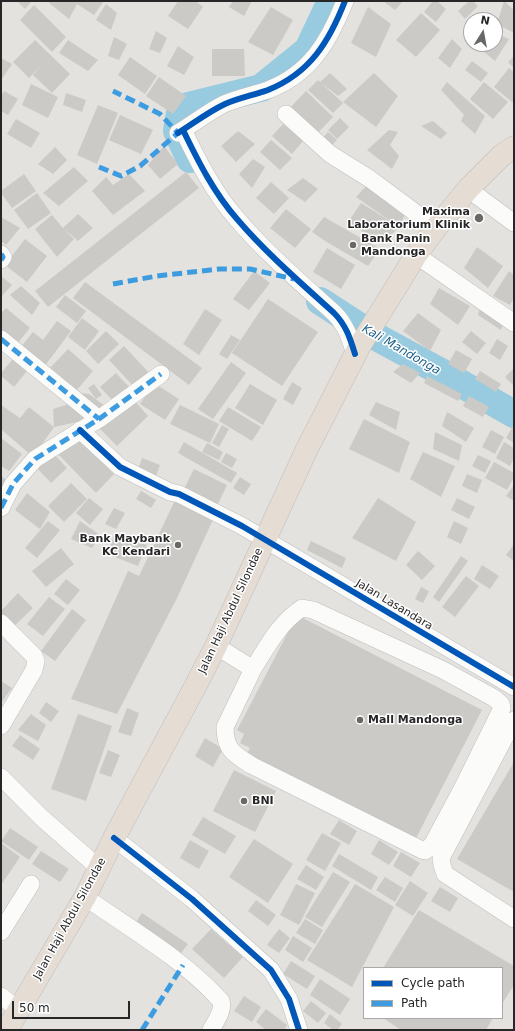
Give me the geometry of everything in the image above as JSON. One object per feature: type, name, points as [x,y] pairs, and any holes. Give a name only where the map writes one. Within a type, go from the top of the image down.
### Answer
[{"type":"highway","name":"Jalan Haji Abdul Silondae","points":[[7,1030],[85,897],[114,838],[216,646],[264,539],[357,350],[416,255],[436,228],[468,189],[502,155],[514,146]]},
{"type":"street","points":[[345,1],[324,43],[313,59],[299,73],[285,82],[267,90],[236,99],[212,110],[180,132],[236,218],[275,259],[342,321],[357,350]]},
{"type":"street","points":[[286,114],[330,154],[370,179],[436,228]]},
{"type":"street","points":[[468,189],[514,223]]},
{"type":"street","points":[[1,254],[3,257],[1,260]]},
{"type":"street","points":[[416,255],[514,323]]},
{"type":"street","points":[[1,339],[99,419]]},
{"type":"street","points":[[1,508],[13,484],[35,458],[99,419],[161,374]]},
{"type":"street","name":"Jalan Lasandara","points":[[80,430],[120,467],[170,492],[179,494],[242,526],[514,687]]},
{"type":"street","points":[[302,608],[313,610],[442,670],[494,698],[501,704],[502,708],[462,789],[432,845],[425,850],[422,850],[251,765],[233,754],[225,737],[225,727],[253,669],[278,629],[288,618],[302,608]]},
{"type":"street","points":[[1,623],[30,652],[36,661],[34,670],[1,726]]},
{"type":"street","points":[[216,646],[253,669]]},
{"type":"street","points":[[514,720],[441,858],[445,874],[514,919]]},
{"type":"street","points":[[1,777],[42,818],[99,868]]},
{"type":"street","points":[[114,838],[192,899],[271,970],[289,999],[299,1030]]},
{"type":"street","points":[[1,932],[30,884]]},
{"type":"street","points":[[85,897],[183,965],[222,1001],[221,1010],[211,1030]]},
{"type":"street","points":[[1,996],[19,1010]]},
{"type":"building","points":[[17,1],[32,1],[25,9]]},
{"type":"building","points":[[51,1],[104,1],[94,15],[77,4],[69,19],[49,3]]},
{"type":"building","points":[[178,1],[196,1],[203,7],[188,29],[168,16]]},
{"type":"building","points":[[233,1],[252,1],[244,16],[229,7]]},
{"type":"building","points":[[383,1],[403,1],[395,10]]},
{"type":"building","points":[[433,1],[437,1],[446,9],[436,22],[424,12]]},
{"type":"building","points":[[469,1],[473,1],[478,6],[472,12],[463,12],[463,17],[458,11]]},
{"type":"building","points":[[504,1],[514,10],[514,33],[503,27],[503,12],[501,12]]},
{"type":"building","points":[[106,4],[117,13],[111,30],[96,20]]},
{"type":"building","points":[[34,5],[66,37],[52,52],[20,20]]},
{"type":"building","points":[[271,7],[293,20],[273,55],[248,42]]},
{"type":"building","points":[[368,7],[391,24],[376,57],[351,43]]},
{"type":"building","points":[[421,13],[440,30],[416,57],[396,40]]},
{"type":"building","points":[[156,31],[167,38],[160,53],[149,49]]},
{"type":"building","points":[[503,36],[509,39],[503,48]]},
{"type":"building","points":[[114,37],[127,44],[119,60],[108,56]]},
{"type":"building","points":[[452,39],[462,49],[450,68],[438,58]]},
{"type":"building","points":[[35,40],[70,74],[52,93],[33,75],[44,63],[29,78],[13,62]]},
{"type":"building","points":[[68,40],[98,60],[88,71],[59,53]]},
{"type":"building","points":[[178,46],[194,57],[184,75],[167,66]]},
{"type":"building","points":[[212,49],[244,49],[245,76],[212,76]]},
{"type":"building","points":[[484,52],[501,52],[495,61]]},
{"type":"building","points":[[514,56],[514,68],[508,62]]},
{"type":"building","points":[[130,57],[157,76],[145,94],[118,75]]},
{"type":"building","points":[[1,58],[12,64],[1,80]]},
{"type":"building","points":[[472,61],[488,73],[481,82],[465,70]]},
{"type":"building","points":[[509,68],[514,72],[514,100],[512,102],[494,87]]},
{"type":"building","points":[[330,73],[347,89],[338,96],[320,82]]},
{"type":"building","points":[[374,73],[398,96],[376,127],[343,102]]},
{"type":"building","points":[[159,77],[186,96],[173,114],[146,96]]},
{"type":"building","points":[[318,80],[343,103],[333,113],[308,90]]},
{"type":"building","points":[[447,82],[485,116],[475,134],[461,121],[464,115],[441,90]]},
{"type":"building","points":[[484,82],[508,102],[493,119],[470,99]]},
{"type":"building","points":[[31,84],[58,97],[48,118],[22,105]]},
{"type":"building","points":[[4,91],[18,99],[8,115],[1,111],[1,96]]},
{"type":"building","points":[[306,91],[333,117],[313,138],[286,112]]},
{"type":"building","points":[[66,93],[86,100],[82,112],[63,105]]},
{"type":"building","points":[[98,105],[118,113],[97,164],[77,155]]},
{"type":"building","points":[[120,115],[153,130],[141,154],[109,140]]},
{"type":"building","points":[[340,118],[349,127],[337,139],[328,130]]},
{"type":"building","points":[[16,119],[40,133],[31,148],[7,134]]},
{"type":"building","points":[[433,121],[447,133],[441,139],[421,126]]},
{"type":"building","points":[[283,124],[303,141],[292,154],[272,136]]},
{"type":"building","points":[[389,130],[398,132],[390,145],[399,156],[392,169],[367,150]]},
{"type":"building","points":[[238,131],[255,144],[236,162],[221,146]]},
{"type":"building","points":[[328,132],[337,140],[327,150],[319,142]]},
{"type":"building","points":[[271,140],[292,158],[280,170],[260,152]]},
{"type":"building","points":[[164,146],[178,164],[160,179],[148,165]]},
{"type":"building","points":[[55,147],[67,160],[53,174],[38,164]]},
{"type":"building","points":[[253,159],[265,167],[252,188],[239,174]]},
{"type":"building","points":[[74,167],[88,181],[59,206],[43,193]]},
{"type":"building","points":[[186,172],[199,188],[48,307],[35,291]]},
{"type":"building","points":[[24,174],[36,191],[12,208],[1,191]]},
{"type":"building","points":[[129,174],[145,191],[113,215],[92,191],[106,177],[113,185]]},
{"type":"building","points":[[303,178],[318,189],[305,202],[287,190]]},
{"type":"building","points":[[271,182],[289,198],[274,214],[256,198]]},
{"type":"building","points":[[369,183],[408,208],[399,227],[382,244],[348,222],[361,203],[393,223],[356,197]]},
{"type":"building","points":[[37,193],[51,213],[28,229],[14,210]]},
{"type":"building","points":[[286,209],[311,229],[295,248],[270,228]]},
{"type":"building","points":[[78,214],[93,228],[78,241],[63,228]]},
{"type":"building","points":[[52,215],[74,239],[57,257],[35,229]]},
{"type":"building","points":[[1,217],[20,228],[6,245],[1,241]]},
{"type":"building","name":"Bank Panin Mandonga","points":[[324,217],[380,249],[368,266],[312,232]]},
{"type":"building","points":[[25,239],[47,256],[27,282],[5,265]]},
{"type":"building","points":[[477,247],[503,266],[488,288],[464,268]]},
{"type":"building","points":[[327,248],[355,265],[341,289],[313,272]]},
{"type":"building","points":[[254,271],[270,283],[249,310],[233,299]]},
{"type":"building","points":[[509,271],[514,275],[514,298],[510,305],[493,296]]},
{"type":"building","points":[[1,276],[12,285],[1,297]]},
{"type":"building","points":[[85,282],[202,368],[189,385],[73,298]]},
{"type":"building","points":[[21,286],[40,303],[32,315],[10,295]]},
{"type":"building","points":[[439,288],[470,306],[458,325],[430,304]]},
{"type":"building","points":[[65,295],[86,311],[77,323],[56,307]]},
{"type":"building","points":[[268,299],[318,332],[282,386],[232,353]]},
{"type":"building","points":[[482,300],[507,312],[501,330],[478,315]]},
{"type":"building","points":[[6,308],[30,328],[16,345],[1,332],[1,313]]},
{"type":"building","points":[[205,309],[222,320],[199,355],[183,344]]},
{"type":"building","points":[[418,313],[441,330],[430,351],[403,331]]},
{"type":"building","points":[[82,318],[99,331],[85,350],[68,337]]},
{"type":"building","points":[[57,321],[71,331],[44,367],[20,348],[33,332],[43,340]]},
{"type":"building","points":[[106,331],[119,344],[98,364],[86,351]]},
{"type":"building","points":[[471,331],[486,343],[477,354],[462,342]]},
{"type":"building","points":[[231,335],[240,340],[227,359],[219,354]]},
{"type":"building","points":[[497,339],[508,346],[500,360],[489,353]]},
{"type":"building","points":[[124,346],[152,376],[137,390],[109,360]]},
{"type":"building","points":[[68,349],[93,371],[76,391],[50,368]]},
{"type":"building","points":[[456,350],[472,359],[464,373],[448,364]]},
{"type":"building","points":[[17,354],[31,366],[14,387],[1,376],[1,373]]},
{"type":"building","points":[[231,362],[246,373],[213,419],[198,409]]},
{"type":"building","points":[[403,364],[420,373],[411,383],[393,372]]},
{"type":"building","points":[[514,368],[514,386],[505,377]]},
{"type":"building","points":[[480,371],[501,384],[496,392],[475,379]]},
{"type":"building","points":[[116,373],[133,391],[117,405],[100,387]]},
{"type":"building","points":[[427,376],[462,394],[458,401],[424,383]]},
{"type":"building","points":[[292,382],[302,388],[293,405],[283,399]]},
{"type":"building","points":[[154,383],[179,399],[165,420],[140,404]]},
{"type":"building","points":[[94,384],[102,395],[96,399],[88,388]]},
{"type":"building","points":[[250,384],[277,400],[263,425],[235,408]]},
{"type":"building","points":[[81,393],[89,394],[109,409],[97,416]]},
{"type":"building","points":[[469,396],[489,407],[483,417],[463,406]]},
{"type":"building","points":[[132,398],[148,416],[117,446],[98,427]]},
{"type":"building","points":[[75,402],[87,420],[54,427],[53,409]]},
{"type":"building","points":[[376,402],[400,412],[396,430],[369,415]]},
{"type":"building","points":[[1,405],[20,418],[29,407],[54,427],[33,457],[1,429]]},
{"type":"building","points":[[180,405],[219,424],[210,443],[170,424]]},
{"type":"building","points":[[228,407],[261,427],[252,441],[219,421]]},
{"type":"building","points":[[447,412],[474,428],[466,442],[442,426]]},
{"type":"building","points":[[364,419],[410,442],[399,473],[349,449]]},
{"type":"building","points":[[514,424],[514,443],[506,438]]},
{"type":"building","points":[[222,425],[229,429],[219,447],[212,443]]},
{"type":"building","points":[[491,430],[504,437],[495,454],[482,447]]},
{"type":"building","points":[[435,432],[462,445],[459,461],[433,449]]},
{"type":"building","points":[[74,435],[114,474],[96,493],[56,452]]},
{"type":"building","points":[[1,438],[22,454],[9,471],[1,466]]},
{"type":"building","points":[[184,442],[237,473],[231,483],[178,453]]},
{"type":"building","points":[[504,442],[514,448],[514,458],[510,466],[496,458]]},
{"type":"building","points":[[207,443],[223,452],[219,460],[202,452]]},
{"type":"building","points":[[51,451],[67,468],[51,483],[35,466]]},
{"type":"building","points":[[423,452],[455,466],[441,497],[410,479]]},
{"type":"building","points":[[226,453],[237,459],[232,468],[221,462]]},
{"type":"building","points":[[478,455],[491,461],[485,473],[472,466]]},
{"type":"building","points":[[142,458],[160,465],[155,479],[137,473]]},
{"type":"building","points":[[494,462],[514,473],[514,477],[507,490],[485,478]]},
{"type":"building","points":[[194,469],[227,485],[215,510],[182,493]]},
{"type":"building","points":[[467,474],[482,480],[477,493],[462,486]]},
{"type":"building","points":[[1,476],[6,480],[1,488]]},
{"type":"building","points":[[240,477],[251,484],[244,495],[233,488]]},
{"type":"building","points":[[71,483],[87,499],[64,522],[48,506]]},
{"type":"building","points":[[514,485],[514,501],[506,496]]},
{"type":"building","points":[[141,491],[156,500],[151,508],[136,499]]},
{"type":"building","points":[[27,493],[50,512],[40,529],[15,510]]},
{"type":"building","points":[[177,496],[216,513],[178,596],[117,714],[71,699],[128,571],[139,576]]},
{"type":"building","points":[[89,498],[103,509],[90,525],[76,513]]},
{"type":"building","points":[[378,498],[416,522],[396,561],[352,538]]},
{"type":"building","points":[[457,498],[475,507],[469,519],[451,510]]},
{"type":"building","points":[[114,508],[125,513],[116,529],[105,524]]},
{"type":"building","points":[[48,521],[60,530],[37,558],[25,548]]},
{"type":"building","points":[[80,521],[100,535],[92,548],[71,539]]},
{"type":"building","points":[[454,521],[468,528],[461,544],[447,537]]},
{"type":"building","points":[[115,533],[147,545],[138,566],[107,554]]},
{"type":"building","points":[[311,541],[346,558],[342,568],[307,550]]},
{"type":"building","points":[[514,544],[514,561],[506,555]]},
{"type":"building","points":[[61,548],[74,564],[46,587],[32,571]]},
{"type":"building","points":[[418,551],[435,566],[422,580],[406,565]]},
{"type":"building","points":[[461,556],[468,561],[439,602],[433,597]]},
{"type":"building","points":[[482,565],[499,576],[490,589],[474,579]]},
{"type":"building","points":[[466,576],[479,586],[455,617],[442,607]]},
{"type":"building","points":[[66,579],[80,590],[68,605],[54,594]]},
{"type":"building","points":[[421,587],[429,591],[423,603],[415,599]]},
{"type":"building","points":[[18,593],[33,608],[11,629],[1,619],[1,611]]},
{"type":"building","points":[[49,597],[65,609],[43,636],[27,624]]},
{"type":"building","points":[[72,609],[86,620],[55,661],[41,651]]},
{"type":"building","name":"Mall Mandonga","points":[[297,615],[482,710],[414,842],[246,755],[250,748],[240,743],[244,734],[237,730]]},
{"type":"building","points":[[1,681],[12,688],[1,703]]},
{"type":"building","points":[[46,702],[59,711],[51,722],[39,713]]},
{"type":"building","points":[[127,708],[139,713],[131,736],[118,732]]},
{"type":"building","points":[[31,714],[46,725],[38,741],[18,730]]},
{"type":"building","points":[[78,714],[112,726],[86,801],[51,789]]},
{"type":"building","points":[[20,735],[40,749],[33,760],[12,746]]},
{"type":"building","points":[[205,738],[223,749],[213,767],[195,756]]},
{"type":"building","points":[[108,750],[120,755],[111,777],[99,773]]},
{"type":"building","points":[[514,762],[514,892],[457,859]]},
{"type":"building","name":"BNI","points":[[234,770],[276,791],[255,832],[213,811]]},
{"type":"building","points":[[203,817],[236,836],[225,854],[192,835]]},
{"type":"building","points":[[339,820],[357,831],[349,845],[330,834]]},
{"type":"building","points":[[10,828],[38,847],[29,860],[1,841]]},
{"type":"building","points":[[322,833],[341,843],[325,871],[306,860]]},
{"type":"building","points":[[254,839],[293,864],[268,903],[229,877]]},
{"type":"building","points":[[190,840],[209,851],[199,869],[180,858]]},
{"type":"building","points":[[379,840],[398,852],[389,865],[371,854]]},
{"type":"building","points":[[1,843],[20,857],[1,885]]},
{"type":"building","points":[[41,851],[69,869],[60,882],[32,864]]},
{"type":"building","points":[[401,852],[420,863],[411,877],[393,866]]},
{"type":"building","points":[[339,854],[378,877],[371,890],[332,866]]},
{"type":"building","points":[[306,865],[324,877],[316,890],[297,879]]},
{"type":"building","points":[[333,872],[350,882],[322,927],[305,917]]},
{"type":"building","points":[[385,877],[403,888],[395,902],[376,890]]},
{"type":"building","points":[[410,881],[428,893],[413,916],[395,905]]},
{"type":"building","points":[[296,884],[315,893],[299,925],[280,915]]},
{"type":"building","points":[[355,884],[394,907],[352,987],[307,960]]},
{"type":"building","points":[[440,887],[458,898],[450,912],[431,901]]},
{"type":"building","points":[[256,900],[276,915],[268,926],[248,911]]},
{"type":"building","points":[[419,910],[514,966],[514,985],[503,1002],[503,967],[384,967]]},
{"type":"building","points":[[142,913],[188,944],[178,957],[133,927]]},
{"type":"building","points":[[305,919],[323,930],[315,944],[296,933]]},
{"type":"building","points":[[211,929],[243,957],[224,978],[192,949]]},
{"type":"building","points":[[279,929],[290,938],[279,953],[267,945]]},
{"type":"building","points":[[293,936],[312,948],[303,962],[285,950]]},
{"type":"building","points":[[291,961],[315,976],[307,989],[283,974]]},
{"type":"building","points":[[320,979],[350,999],[340,1015],[310,995]]},
{"type":"building","points":[[244,996],[261,1007],[252,1022],[234,1011]]},
{"type":"building","points":[[311,1001],[326,1013],[318,1023],[303,1011]]},
{"type":"building","points":[[266,1009],[287,1025],[284,1030],[266,1030],[256,1022]]},
{"type":"building","points":[[330,1014],[342,1024],[337,1030],[333,1030],[324,1023]]},
{"type":"building","points":[[384,1019],[492,1019],[486,1030],[401,1030]]},
{"type":"waterway","name":"Kali Mandonga","points":[[190,159],[177,131],[180,113],[188,106],[261,88],[308,50],[331,1]]},
{"type":"waterway","name":"Kali Mandonga","points":[[320,301],[371,334],[514,414]]},
{"type":"marked path","points":[[99,167],[121,176],[140,166],[178,133],[160,114],[113,91]]},
{"type":"marked path","points":[[1,254],[3,257],[1,260]]},
{"type":"marked path","points":[[113,284],[157,276],[219,269],[250,269],[294,279]]},
{"type":"marked path","points":[[1,339],[99,419]]},
{"type":"marked path","points":[[1,508],[13,484],[35,459],[99,419],[161,374]]},
{"type":"marked path","points":[[142,1030],[183,965]]},
{"type":"cycle path","points":[[178,133],[225,104],[268,90],[296,75],[307,65],[325,43],[345,1]]},
{"type":"cycle path","points":[[183,130],[207,176],[229,209],[248,232],[342,322],[355,354]]},
{"type":"cycle path","points":[[80,430],[120,467],[170,492],[179,494],[242,526],[514,687]]},
{"type":"cycle path","points":[[114,838],[192,899],[271,970],[289,999],[299,1030]]},
{"type":"place","name":"Maxima Laboratorium Klinik","points":[[479,218]]},
{"type":"place","name":"Bank Panin Mandonga","points":[[353,245]]},
{"type":"place","name":"Bank Maybank KC Kendari","points":[[178,545]]},
{"type":"place","name":"Mall Mandonga","points":[[360,720]]},
{"type":"place","name":"BNI","points":[[244,801]]}]
